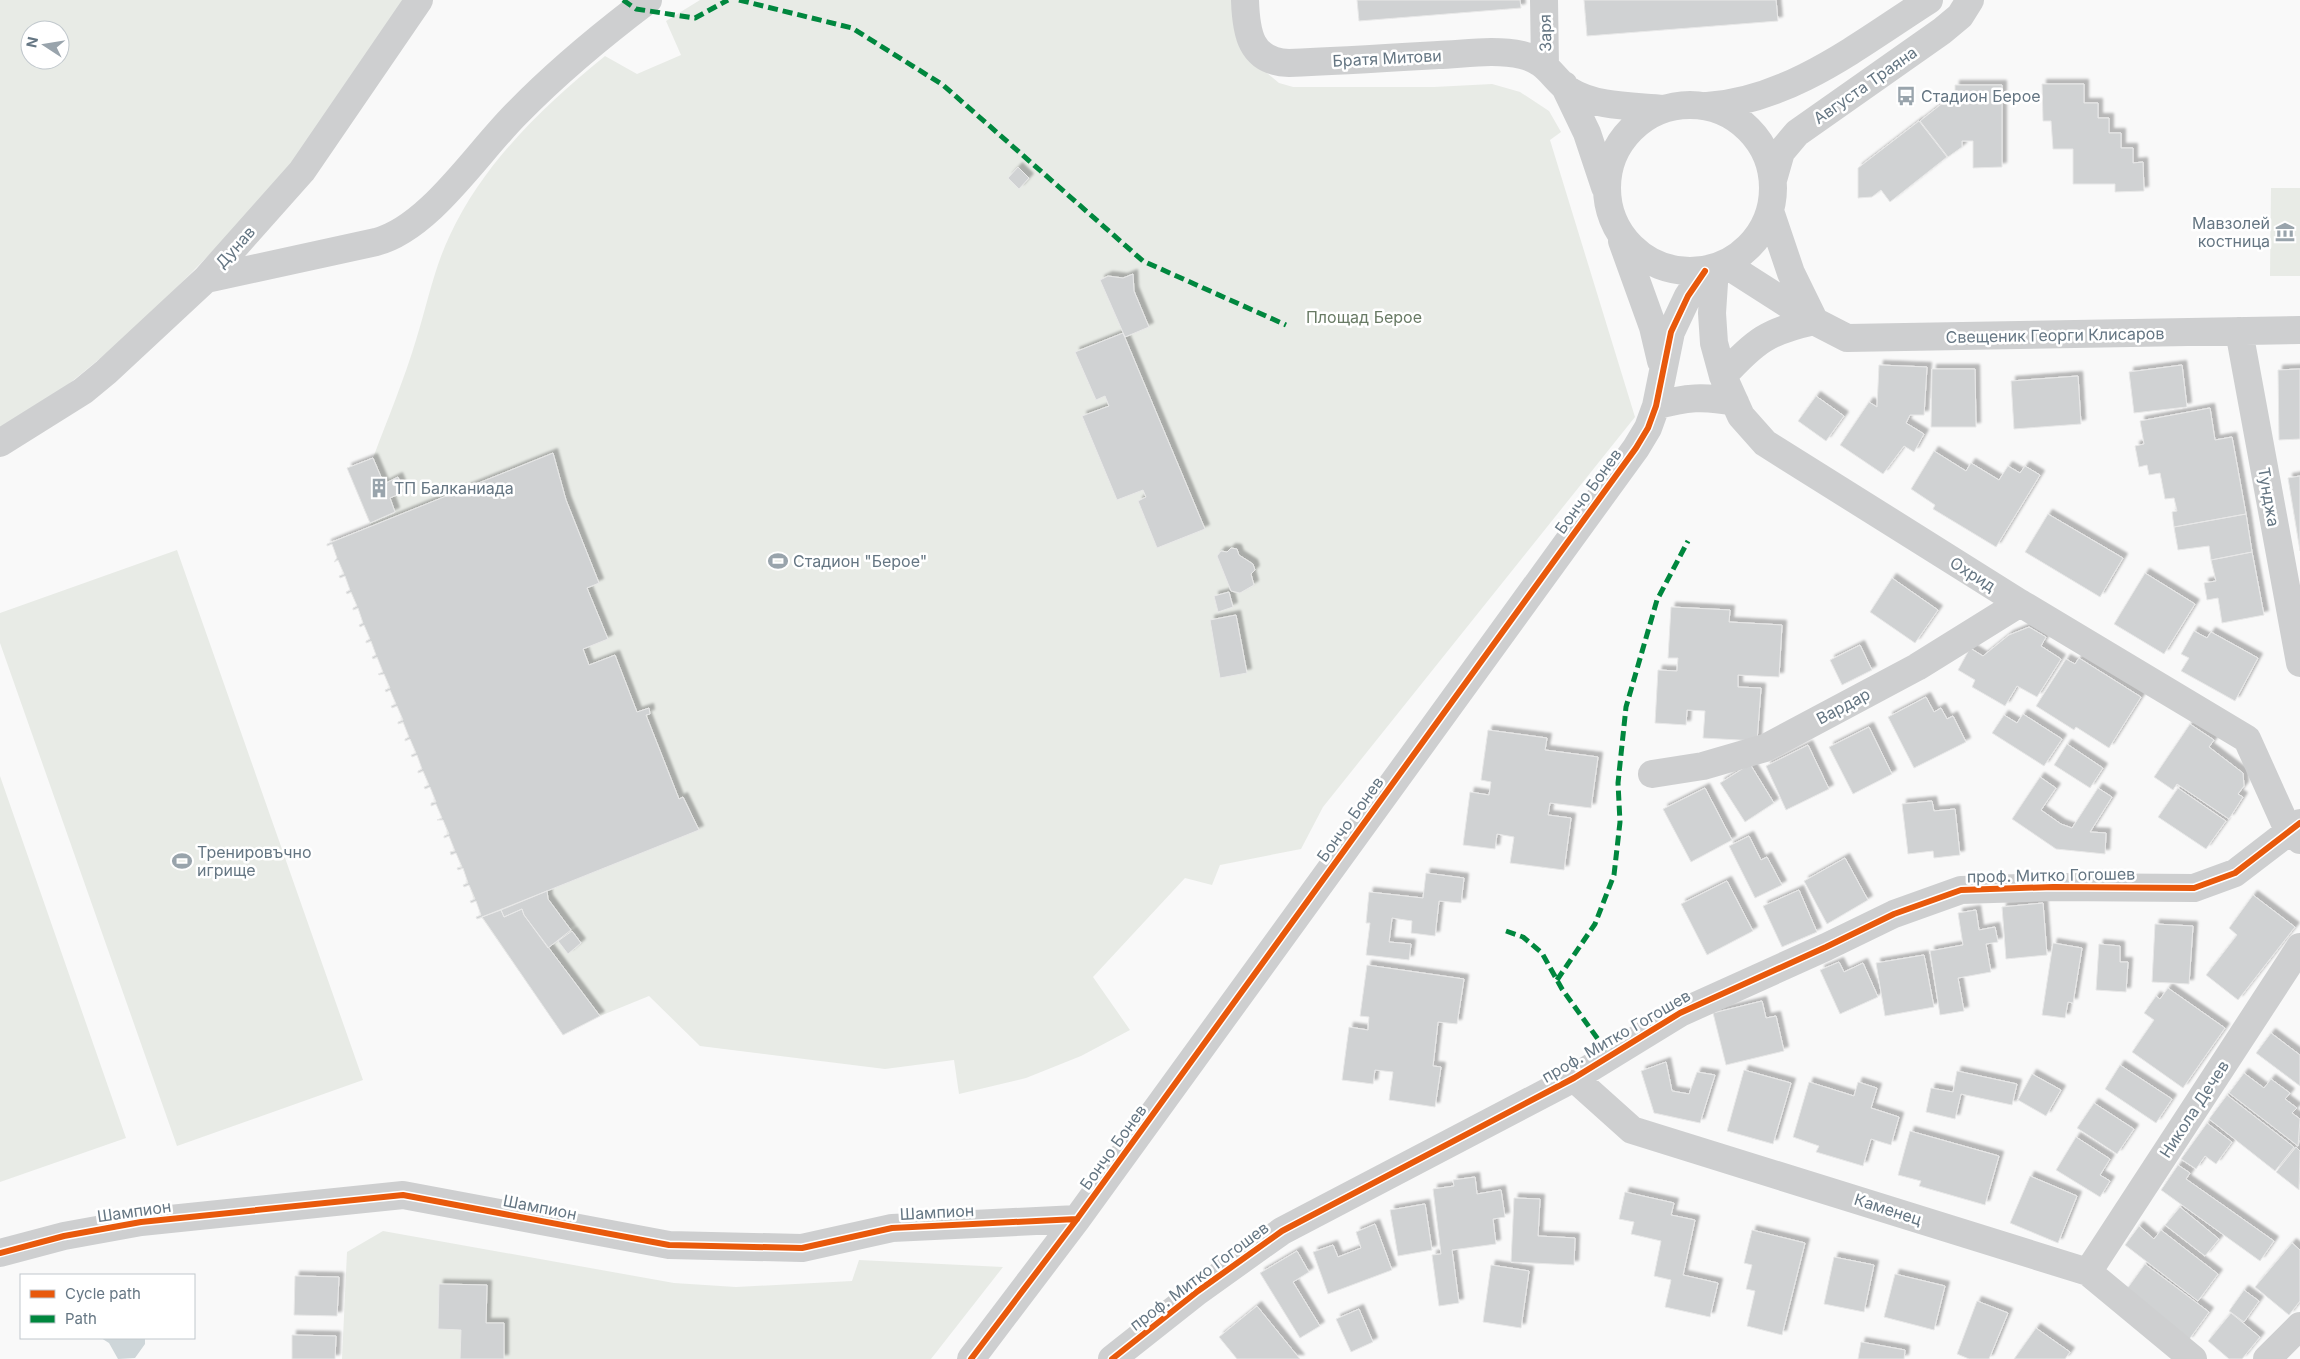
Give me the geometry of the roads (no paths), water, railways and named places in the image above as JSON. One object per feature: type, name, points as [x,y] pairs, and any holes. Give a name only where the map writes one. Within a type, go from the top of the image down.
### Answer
[{"type":"street","name":"Дунав","points":[[0,443],[60,406],[106,372],[206,279],[302,171],[398,34],[419,0]]},
{"type":"street","points":[[206,279],[386,239],[407,228],[440,197],[527,102],[574,60],[648,0]]},
{"type":"street","name":"Братя Митови","points":[[1245,0],[1245,22],[1251,42],[1264,56],[1275,61],[1289,63],[1501,53],[1522,55],[1554,75],[1578,95],[1603,102],[1663,109]]},
{"type":"street","name":"Заря","points":[[1544,0],[1554,75]]},
{"type":"street","points":[[1606,191],[1610,163],[1623,138],[1643,119],[1663,109],[1686,105],[1706,106],[1746,100],[1793,84],[1929,0]]},
{"type":"street","name":"Августа Траяна","points":[[1773,180],[1778,160],[1791,138],[1942,31],[1960,16],[1970,0]]},
{"type":"street","points":[[1554,75],[1587,133],[1606,191],[1610,213],[1619,234],[1636,252],[1656,266],[1672,270],[1715,268],[1754,242],[1770,211],[1773,180],[1766,154],[1752,132],[1731,116],[1706,106]]},
{"type":"street","points":[[1723,376],[1747,350],[1765,336],[1787,327],[1814,322],[1791,273],[1770,211]]},
{"type":"street","name":"Бончо Бонев","points":[[1619,234],[1653,327],[1663,370]]},
{"type":"street","name":"Бончо Бонев","points":[[971,1359],[1077,1219],[1636,448],[1648,428],[1656,406],[1672,332],[1688,296],[1715,268]]},
{"type":"street","name":"Свещеник Георги Клисаров","points":[[1715,268],[1846,338],[2300,330]]},
{"type":"street","name":"Охрид","points":[[1715,268],[1712,313],[1714,343],[1723,376],[1741,416],[1765,443],[2020,603],[2247,739],[2296,831]]},
{"type":"street","name":"Тунджа","points":[[2239,332],[2300,663]]},
{"type":"street","points":[[1656,406],[1681,399],[1707,397],[1735,402]]},
{"type":"street","name":"Вардар","points":[[1652,774],[1703,766],[1765,748],[1918,667],[2020,603]]},
{"type":"street","name":"проф. Митко Гогошев","points":[[1112,1359],[1198,1291],[1282,1231],[1574,1078],[1680,1013],[1894,914],[1961,890],[2052,887],[2194,888],[2235,873],[2296,831]]},
{"type":"street","name":"Никола Дечев","points":[[2088,1272],[2300,947]]},
{"type":"street","name":"Каменец","points":[[1574,1078],[1632,1130],[2088,1272],[2193,1359]]},
{"type":"street","name":"Шампион","points":[[0,1253],[64,1236],[141,1222],[403,1195],[669,1245],[802,1248],[892,1228],[1077,1219]]},
{"type":"street","points":[[2267,1359],[2300,1326]]},
{"type":"place","name":"Стадион Берое","points":[[1906,96]]},
{"type":"place","name":"Мавзолей костница","points":[[2285,232]]},
{"type":"place","name":"ТП Балканиада","points":[[379,488]]},
{"type":"place","name":"Стадион \"Берое\"","points":[[778,561]]},
{"type":"place","name":"Тренировъчно игрище","points":[[182,861]]},
{"type":"park label","name":"Площад Берое","points":[[1364,317]]}]
